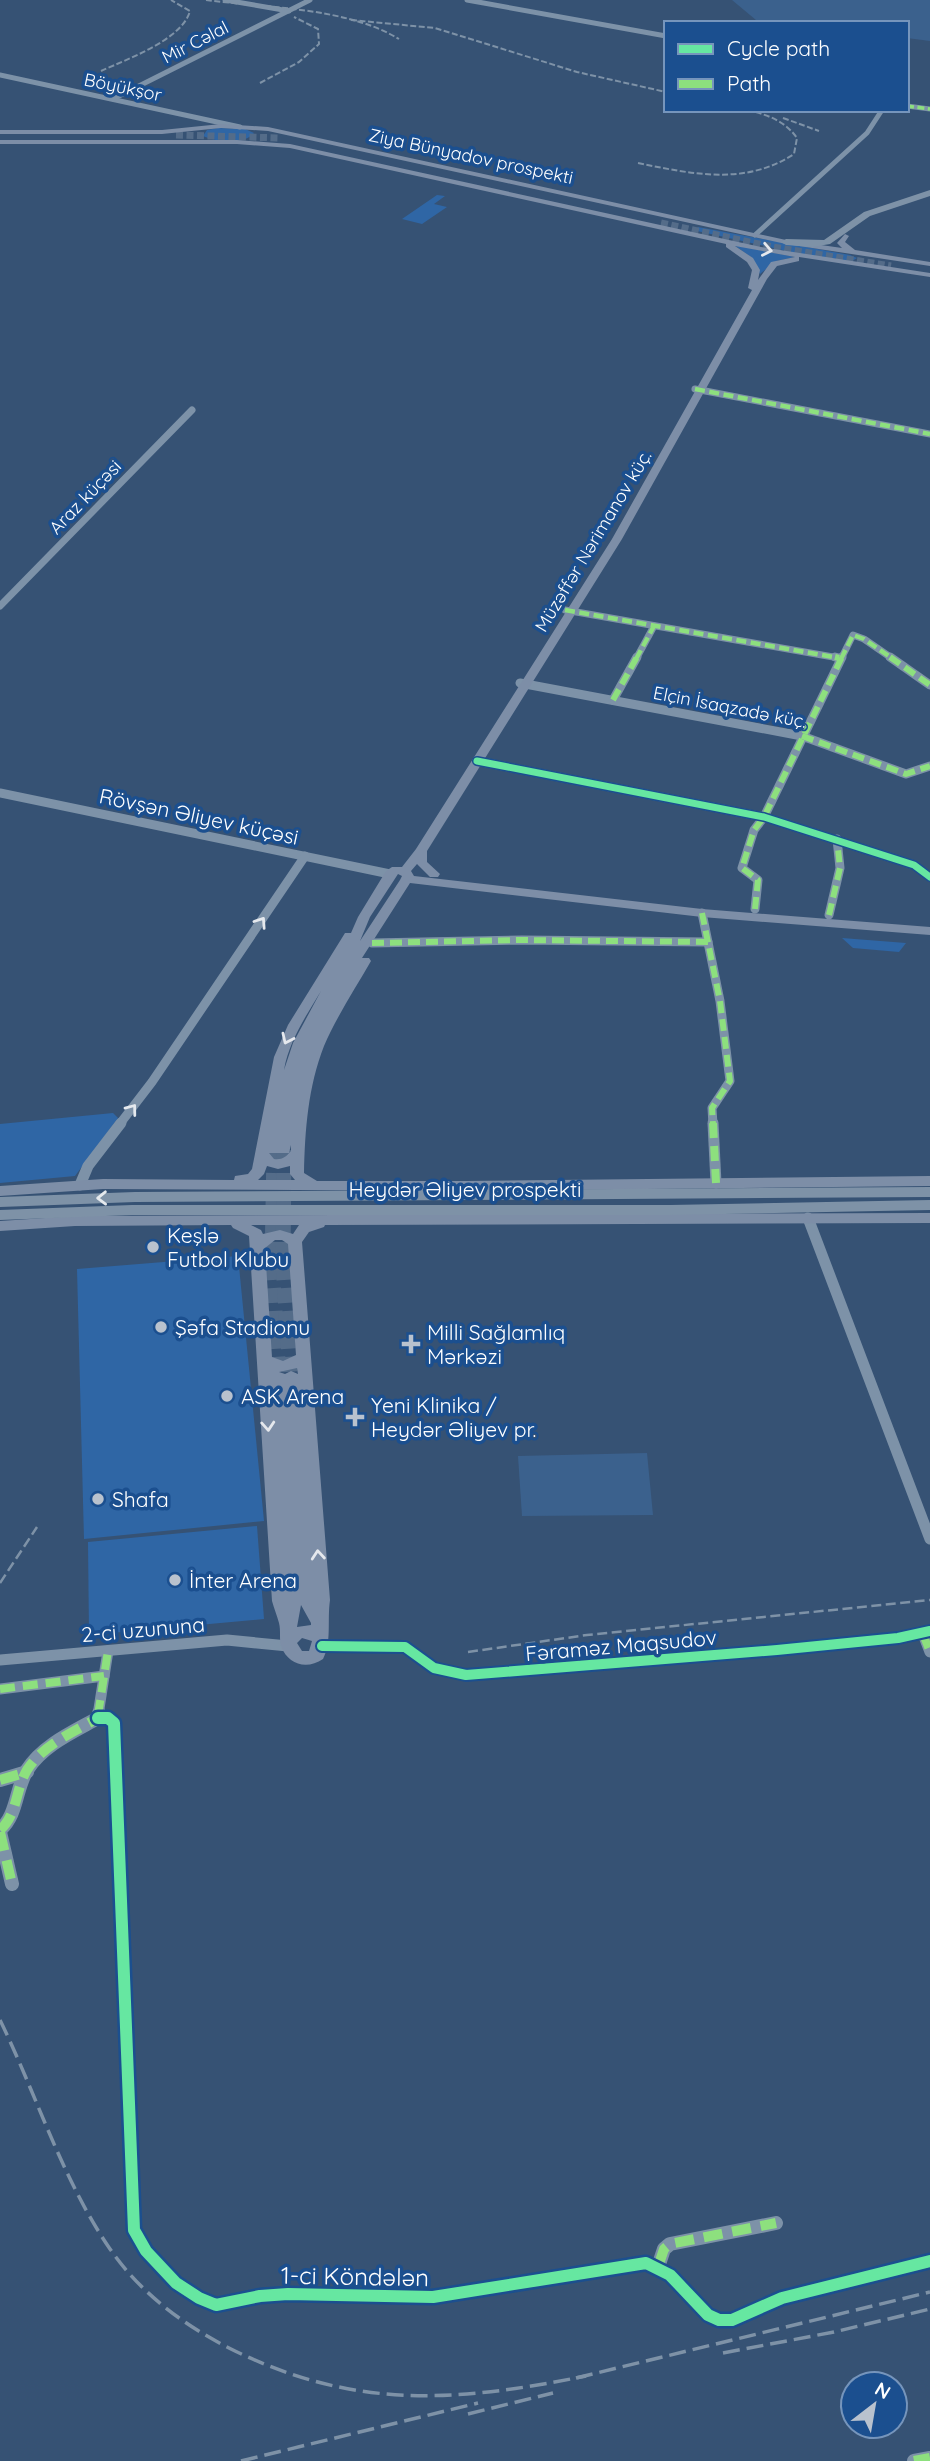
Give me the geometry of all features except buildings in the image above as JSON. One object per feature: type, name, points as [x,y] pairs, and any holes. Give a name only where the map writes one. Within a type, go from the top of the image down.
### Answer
[{"type":"highway","points":[[845,236],[874,216],[930,195]]},
{"type":"highway","points":[[786,242],[827,243],[867,214],[901,201],[930,195]]},
{"type":"highway","name":"Heydər Əliyev prospekti","points":[[0,1202],[135,1197],[930,1192]]},
{"type":"highway","name":"Heydər Əliyev prospekti","points":[[0,1215],[132,1210],[670,1210],[930,1205]]},
{"type":"main road","name":"Ziya Bünyadov prospekti","points":[[0,137],[162,132],[205,127],[240,127],[306,136],[662,221],[688,233],[821,260],[930,268]]},
{"type":"main road","points":[[205,127],[199,134],[200,137],[220,142],[247,140],[258,134],[253,129],[240,127]]},
{"type":"main road","points":[[162,132],[187,136],[182,141],[174,139]]},
{"type":"main road","points":[[281,141],[272,143],[270,139],[282,135],[306,136]]},
{"type":"main road","name":"Ziya Bünyadov prospekti","points":[[0,137],[325,144],[662,221]]},
{"type":"main road","name":"Ziya Bünyadov prospekti","points":[[281,141],[662,221],[722,228],[854,253],[894,265]]},
{"type":"main road","points":[[688,233],[690,228],[696,225],[722,228]]},
{"type":"main road","points":[[838,262],[861,261],[862,257],[842,245],[845,236]]},
{"type":"main road","points":[[845,236],[847,243],[863,250],[930,268]]},
{"type":"main road","points":[[698,390],[757,274],[750,260],[718,239]]},
{"type":"main road","points":[[0,1191],[249,1178],[279,1151],[302,1106],[317,1048],[372,943],[399,875],[413,850],[569,611],[769,268],[792,259],[821,260]]},
{"type":"main road","points":[[330,1185],[299,1178],[279,1151],[287,1082],[299,1043],[349,953],[364,916],[421,851],[523,683]]},
{"type":"main road","points":[[421,851],[421,863],[434,874]]},
{"type":"main road","points":[[399,875],[434,874],[702,913],[930,931]]},
{"type":"main road","points":[[399,875],[609,899],[930,921]]},
{"type":"main road","points":[[279,1151],[306,1046],[380,920]]},
{"type":"main road","points":[[103,1184],[930,1181]]},
{"type":"main road","points":[[0,1226],[75,1221],[930,1218]]},
{"type":"main road","points":[[212,1221],[252,1230],[257,1236],[280,1601],[292,1654],[302,1658],[313,1657],[322,1643],[319,1623],[322,1600],[295,1242],[304,1228],[334,1221]]},
{"type":"main road","points":[[258,1247],[262,1240],[272,1235],[287,1236],[295,1242]]},
{"type":"main road","points":[[263,1357],[279,1367],[294,1365],[303,1357]]},
{"type":"main road","points":[[288,1637],[294,1601],[285,1376],[307,1601],[319,1623]]},
{"type":"street","name":"Mir Cəlal","points":[[225,0],[289,11]]},
{"type":"street","name":"Mir Cəlal","points":[[113,99],[310,0]]},
{"type":"street","points":[[467,0],[664,36]]},
{"type":"street","name":"Böyükşor","points":[[0,75],[240,127]]},
{"type":"street","points":[[909,106],[930,109]]},
{"type":"street","points":[[755,235],[867,133],[881,112]]},
{"type":"street","points":[[188,115],[203,121],[205,127]]},
{"type":"street","points":[[698,390],[930,434]]},
{"type":"street","name":"Araz küçəsi","points":[[0,606],[192,410]]},
{"type":"street","points":[[569,611],[839,658]]},
{"type":"street","points":[[612,700],[654,626]]},
{"type":"street","points":[[755,909],[758,880],[742,869],[754,830],[764,817],[839,658],[853,635],[930,684]]},
{"type":"street","name":"Elçin İsaqzadə küç.","points":[[523,683],[802,736],[906,774],[930,766]]},
{"type":"street","points":[[477,761],[764,817],[914,864],[930,877]]},
{"type":"street","name":"Rövşən Əliyev küçəsi","points":[[0,793],[399,875]]},
{"type":"street","points":[[829,915],[842,862],[837,839]]},
{"type":"street","points":[[80,1185],[83,1174],[152,1082],[305,856]]},
{"type":"street","points":[[702,913],[720,1001],[730,1081],[727,1091],[712,1108],[716,1183]]},
{"type":"street","points":[[372,943],[522,940],[708,942]]},
{"type":"street","points":[[808,1218],[930,1539]]},
{"type":"street","points":[[927,1633],[930,1652]]},
{"type":"street","name":"Fəraməz Maqsudov","points":[[322,1643],[341,1648],[405,1647],[434,1668],[466,1675],[602,1666],[927,1633]]},
{"type":"street","name":"2-ci uzununa","points":[[0,1660],[288,1637]]},
{"type":"street","points":[[12,1884],[0,1831],[11,1819],[27,1772],[42,1754],[98,1718],[108,1651]]},
{"type":"street","points":[[0,1689],[104,1676]]},
{"type":"street","name":"1-ci Köndələn","points":[[98,1718],[108,1718],[114,1723],[134,2230],[149,2255],[181,2286],[212,2304],[233,2303],[263,2295],[311,2293],[399,2300],[646,2263],[659,2264]]},
{"type":"street","points":[[0,1780],[27,1772]]},
{"type":"street","points":[[776,2223],[670,2244],[664,2249],[659,2264],[671,2273],[705,2313],[716,2319],[730,2320],[782,2298],[930,2261]]},
{"type":"street","points":[[914,2461],[930,2458]]},
{"type":"shaded area","points":[[732,0],[930,0],[930,41],[909,38],[909,21],[756,20]]},
{"type":"shaded area","points":[[245,129],[254,133],[237,141],[215,140],[203,136],[207,130]]},
{"type":"shaded area","points":[[437,195],[445,196],[434,204],[447,207],[422,224],[402,219]]},
{"type":"shaded area","points":[[698,227],[857,258],[852,261],[801,254],[695,230]]},
{"type":"shaded area","points":[[734,245],[795,257],[776,261],[760,274],[751,257]]},
{"type":"shaded area","points":[[842,938],[906,943],[899,952],[853,948]]},
{"type":"shaded area","points":[[113,1113],[118,1118],[75,1176],[0,1183],[0,1124]]},
{"type":"shaded area","points":[[238,1256],[264,1521],[84,1539],[77,1269]]},
{"type":"shaded area","points":[[647,1453],[653,1515],[522,1516],[518,1456]]},
{"type":"shaded area","name":"İnter Arena","points":[[257,1526],[264,1619],[89,1635],[88,1542]]},
{"type":"tunnel","points":[[176,135],[281,138]]},
{"type":"tunnel","points":[[661,223],[773,247],[891,266]]},
{"type":"tunnel","points":[[274,1150],[272,1263],[279,1376]]},
{"type":"tunnel","points":[[284,1150],[283,1264],[290,1374]]},
{"type":"railway","points":[[101,71],[152,47],[176,31],[190,11],[171,0]]},
{"type":"railway","points":[[206,0],[330,15],[378,28],[399,39]]},
{"type":"railway","points":[[260,83],[299,62],[319,44],[318,29],[294,17]]},
{"type":"railway","points":[[351,20],[435,28],[577,72],[664,92]]},
{"type":"railway","points":[[638,163],[678,171],[737,174],[775,164],[794,154],[797,138],[787,127],[754,112]]},
{"type":"railway","points":[[783,118],[819,131]]},
{"type":"railway","points":[[0,1583],[37,1527]]},
{"type":"railway","points":[[468,1652],[587,1635],[930,1600]]},
{"type":"railway","points":[[0,2020],[64,2166],[110,2249],[150,2295],[199,2331],[235,2351],[280,2370],[366,2392],[450,2395],[539,2385],[578,2378]]},
{"type":"railway","points":[[578,2378],[930,2292]]},
{"type":"railway","points":[[723,2353],[834,2332],[930,2309]]},
{"type":"railway","points":[[578,2378],[586,2376]]},
{"type":"railway","points":[[468,2414],[553,2393]]},
{"type":"railway","points":[[241,2461],[478,2403]]},
{"type":"marked path","points":[[909,106],[930,109]]},
{"type":"marked path","points":[[695,389],[930,434]]},
{"type":"marked path","points":[[565,610],[839,658]]},
{"type":"marked path","points":[[613,700],[654,626]]},
{"type":"marked path","points":[[755,909],[758,880],[742,868],[754,830],[764,817],[853,635],[864,639],[930,685]]},
{"type":"marked path","points":[[802,736],[906,774],[930,766]]},
{"type":"marked path","points":[[829,915],[840,868],[837,839]]},
{"type":"marked path","points":[[702,913],[720,1001],[730,1081],[712,1108],[716,1183]]},
{"type":"marked path","points":[[372,943],[522,940],[708,942]]},
{"type":"marked path","points":[[923,1634],[930,1652]]},
{"type":"marked path","points":[[98,1718],[108,1651]]},
{"type":"marked path","points":[[0,1689],[104,1676]]},
{"type":"marked path","points":[[0,1830],[11,1818],[23,1778],[33,1762],[60,1740],[98,1718]]},
{"type":"marked path","points":[[0,1780],[27,1772]]},
{"type":"marked path","points":[[0,1832],[12,1884]]},
{"type":"marked path","points":[[659,2264],[664,2249],[670,2244],[776,2223]]},
{"type":"marked path","points":[[914,2461],[930,2458]]},
{"type":"cycle path","points":[[477,761],[764,817],[914,865],[930,877]]},
{"type":"cycle path","points":[[322,1646],[405,1647],[434,1668],[466,1675],[777,1650],[898,1638],[930,1631]]},
{"type":"cycle path","points":[[98,1718],[108,1718],[114,1723],[134,2230],[155,2262],[188,2291],[216,2305],[260,2296],[288,2294],[433,2297],[646,2263],[659,2267],[670,2275],[708,2315],[719,2320],[732,2320],[782,2298],[930,2261]]},
{"type":"place","name":"Keşlə Futbol Klubu","points":[[153,1247]]},
{"type":"place","name":"Şəfa Stadionu","points":[[161,1327]]},
{"type":"place","name":"Milli Sağlamlıq Mərkəzi","points":[[411,1344]]},
{"type":"place","name":"ASK Arena","points":[[227,1396]]},
{"type":"place","name":"Yeni Klinika / Heydər Əliyev pr.","points":[[355,1417]]},
{"type":"place","name":"Shafa","points":[[98,1499]]},
{"type":"place","name":"İnter Arena","points":[[175,1580]]}]
